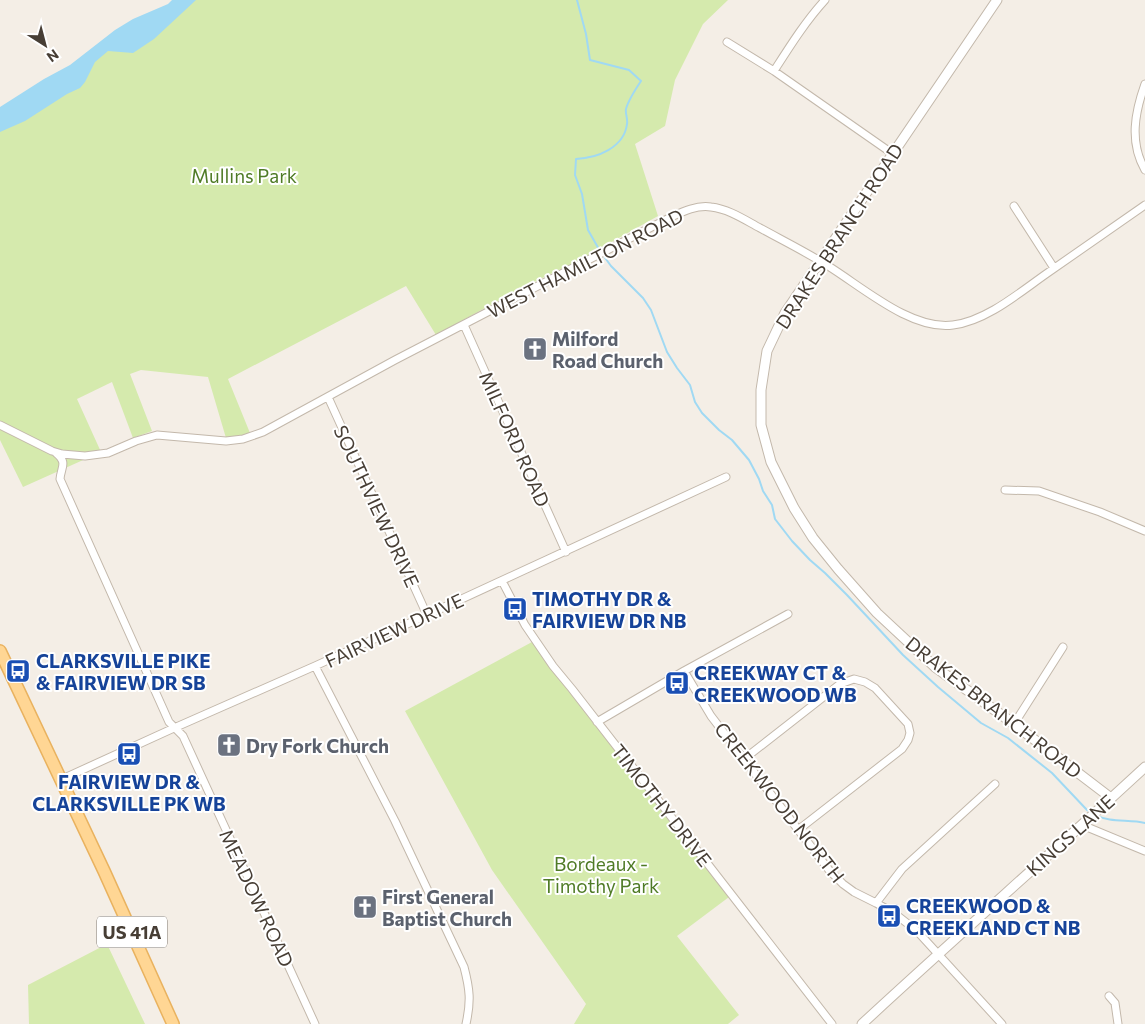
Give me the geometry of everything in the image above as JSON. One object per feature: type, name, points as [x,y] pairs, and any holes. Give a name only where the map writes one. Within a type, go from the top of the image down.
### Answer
[{"type":"main road","name":"US 41A","points":[[0,651],[104,871],[173,1024]]},
{"type":"street","points":[[774,71],[796,36],[825,0]]},
{"type":"street","name":"DRAKES BRANCH ROAD","points":[[997,0],[785,313],[767,351],[761,390],[761,425],[771,462],[794,508],[813,538],[877,613],[935,667],[1111,798]]},
{"type":"street","points":[[727,42],[774,71],[893,154]]},
{"type":"street","points":[[1145,84],[1138,102],[1135,122],[1136,143],[1145,170]]},
{"type":"street","name":"WEST HAMILTON ROAD","points":[[0,425],[52,451],[85,456],[108,453],[136,441],[157,435],[226,441],[243,439],[262,432],[678,214],[697,208],[720,208],[742,218],[820,261],[896,310],[916,320],[934,325],[953,325],[970,321],[1006,302],[1145,205]]},
{"type":"street","points":[[1014,206],[1054,268]]},
{"type":"street","name":"MILFORD ROAD","points":[[464,325],[566,552]]},
{"type":"street","name":"SOUTHVIEW DRIVE","points":[[328,396],[427,615]]},
{"type":"street","name":"MEADOW ROAD","points":[[52,451],[63,462],[64,466],[60,479],[169,722],[183,736],[315,1024]]},
{"type":"street","name":"FAIRVIEW DRIVE","points":[[60,780],[566,552],[726,477]]},
{"type":"street","points":[[1004,490],[1039,491],[1100,512],[1145,532]]},
{"type":"street","name":"TIMOTHY DRIVE","points":[[502,581],[525,624],[553,666],[832,1024]]},
{"type":"street","points":[[597,722],[684,671],[788,614]]},
{"type":"street","points":[[1014,724],[1063,647]]},
{"type":"street","points":[[315,666],[395,821],[464,967],[470,1005],[466,1024]]},
{"type":"street","name":"CREEKWOOD NORTH","points":[[684,671],[711,716],[829,870],[854,892],[894,913],[917,931],[1002,1024]]},
{"type":"street","points":[[744,759],[840,684],[854,679],[865,682],[875,688],[908,724],[910,733],[902,749],[798,830]]},
{"type":"street","name":"KINGS LANE","points":[[862,1024],[1145,766]]},
{"type":"street","points":[[876,902],[902,869],[995,784]]},
{"type":"street","points":[[1082,825],[1145,851]]},
{"type":"street","points":[[1109,996],[1115,1003],[1118,1024]]},
{"type":"green space","name":"Mullins Park","points":[[189,0],[728,0],[703,24],[675,80],[665,126],[635,144],[658,216],[583,258],[516,291],[436,335],[406,286],[228,379],[250,433],[226,438],[208,377],[141,370],[130,374],[152,431],[133,438],[112,382],[77,399],[101,452],[23,487],[0,440],[0,124],[107,48]]},
{"type":"green space","name":"Bordeaux - Timothy Park","points":[[532,642],[729,897],[677,936],[739,1015],[728,1024],[574,1024],[586,1004],[492,870],[405,711]]},
{"type":"green space","points":[[107,944],[145,1024],[29,1024],[28,985]]},
{"type":"water","points":[[172,0],[196,0],[154,39],[133,53],[108,51],[95,62],[80,88],[67,94],[25,121],[0,132],[0,107],[70,65],[115,30],[133,19],[168,4]]},
{"type":"waterway","points":[[577,0],[586,34],[590,60],[629,70],[641,81],[627,106],[627,124],[621,139],[601,154],[576,159],[575,175],[582,194],[588,230],[600,251]]},
{"type":"waterway","points":[[603,255],[611,266],[643,298],[651,310],[667,352],[690,385],[695,402],[702,413],[732,440],[749,460],[763,491],[772,505],[775,519],[792,541],[847,595],[903,655],[938,687],[981,723],[1008,738],[1052,773],[1092,813]]},
{"type":"waterway","points":[[1096,815],[1113,820],[1145,823]]},
{"type":"place","name":"Milford Road Church","points":[[535,349]]},
{"type":"place","name":"TIMOTHY DR & FAIRVIEW DR NB","points":[[515,609]]},
{"type":"place","name":"CLARKSVILLE PIKE & FAIRVIEW DR SB","points":[[18,671]]},
{"type":"place","name":"CREEKWAY CT & CREEKWOOD WB","points":[[677,683]]},
{"type":"place","name":"Dry Fork Church","points":[[229,745]]},
{"type":"place","name":"FAIRVIEW DR & CLARKSVILLE PK WB","points":[[129,754]]},
{"type":"place","name":"First General Baptist Church","points":[[365,907]]},
{"type":"place","name":"CREEKWOOD & CREEKLAND CT NB","points":[[889,916]]}]
